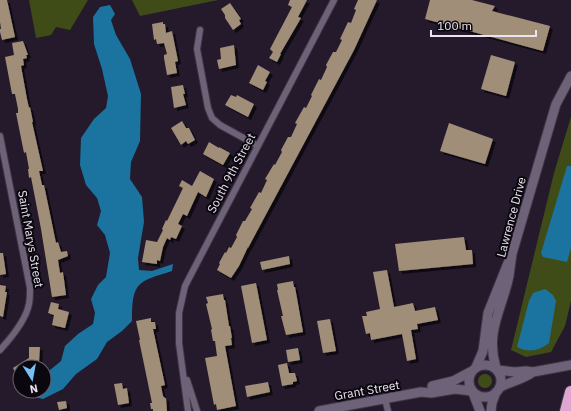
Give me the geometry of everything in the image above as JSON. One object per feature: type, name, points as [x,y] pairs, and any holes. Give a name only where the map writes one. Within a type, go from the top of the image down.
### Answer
[{"type":"highway","points":[[566,411],[571,392]]},
{"type":"main road","name":"Lawrence Drive","points":[[497,369],[493,358],[491,341],[509,276],[512,254],[556,104],[571,76]]},
{"type":"main road","points":[[480,411],[468,381],[483,352],[488,312],[512,254]]},
{"type":"main road","points":[[474,369],[486,364],[497,369],[515,372],[533,372],[571,365]]},
{"type":"main road","name":"Grant Street","points":[[421,392],[430,387],[453,381],[474,369]]},
{"type":"main road","points":[[491,411],[492,403],[501,379],[497,369]]},
{"type":"main road","points":[[473,392],[482,397],[487,397],[507,383],[528,376],[533,372]]},
{"type":"main road","name":"Grant Street","points":[[319,411],[421,392],[431,393],[455,389],[473,392]]},
{"type":"street","name":"South 9th Street","points":[[188,411],[179,343],[179,313],[185,286],[334,0]]},
{"type":"street","points":[[200,30],[196,49],[208,108],[212,118],[220,125],[258,146]]},
{"type":"street","name":"Saint Marys Street","points":[[0,136],[30,288],[29,305],[22,320],[0,350]]},
{"type":"street","name":"South 9th Street","points":[[183,365],[197,411]]},
{"type":"street","points":[[385,398],[388,411]]},
{"type":"green space","points":[[29,0],[88,0],[70,30],[56,27],[51,35],[36,38]]},
{"type":"green space","points":[[132,0],[218,0],[140,16]]},
{"type":"green space","points":[[571,117],[571,301],[565,326],[551,352],[526,357],[511,350],[554,173]]},
{"type":"green space","points":[[485,374],[490,376],[492,381],[490,386],[485,388],[480,386],[478,381],[480,376]]},
{"type":"water","points":[[110,5],[115,14],[111,20],[116,35],[130,59],[141,94],[140,141],[131,162],[130,179],[142,197],[144,222],[138,258],[139,270],[152,271],[173,264],[172,271],[144,281],[139,286],[135,291],[133,298],[132,321],[122,331],[107,342],[97,359],[76,374],[63,389],[52,394],[52,368],[61,361],[65,346],[78,334],[93,324],[95,313],[91,299],[98,285],[106,277],[110,253],[105,235],[97,225],[101,211],[97,198],[86,185],[80,165],[81,138],[94,119],[106,108],[108,96],[102,69],[94,44],[93,17],[100,7]]},
{"type":"water","points":[[567,166],[571,166],[571,248],[567,262],[543,257],[541,253]]},
{"type":"water","points":[[545,289],[553,295],[556,301],[549,343],[534,350],[521,349],[517,347],[529,301],[533,293]]},
{"type":"building","points":[[0,0],[7,0],[15,37],[2,40],[0,32]]},
{"type":"building","points":[[290,0],[307,0],[298,17],[301,18],[277,62],[269,58],[273,52],[270,49],[292,7],[288,5]]},
{"type":"building","points":[[358,0],[377,0],[354,50],[239,266],[231,278],[217,270],[220,264],[219,263],[229,247],[231,248],[243,221],[245,221],[252,209],[250,208],[259,192],[261,193],[267,180],[265,179],[274,164],[275,165],[288,137],[291,137],[297,124],[295,123],[304,107],[306,108],[319,79],[321,80],[327,67],[326,65],[333,52],[336,52],[348,22],[351,23],[356,10],[354,9]]},
{"type":"building","points":[[430,0],[472,0],[495,6],[492,11],[550,26],[543,51],[425,19]]},
{"type":"building","points":[[230,3],[241,19],[239,20],[241,24],[233,30],[221,9]]},
{"type":"building","points":[[163,22],[163,24],[165,24],[166,33],[172,31],[178,61],[175,62],[177,73],[167,75],[164,55],[167,54],[164,43],[157,44],[156,39],[154,40],[152,24]]},
{"type":"building","points":[[23,41],[28,55],[26,55],[27,58],[23,59],[24,65],[21,66],[43,171],[39,171],[42,185],[44,185],[56,243],[58,242],[61,252],[67,251],[68,256],[58,260],[60,273],[63,272],[66,295],[52,297],[31,177],[29,178],[26,152],[24,153],[16,113],[18,113],[18,109],[15,94],[12,94],[5,57],[14,55],[12,43]]},
{"type":"building","points":[[234,45],[236,65],[219,69],[217,60],[221,59],[220,48]]},
{"type":"building","points":[[491,55],[515,62],[506,96],[481,89]]},
{"type":"building","points":[[258,65],[270,72],[265,81],[267,82],[263,90],[249,83]]},
{"type":"building","points":[[183,85],[185,94],[183,94],[186,105],[174,108],[171,87]]},
{"type":"building","points":[[231,95],[236,97],[237,95],[254,104],[248,117],[225,105]]},
{"type":"building","points":[[182,121],[186,128],[189,128],[195,140],[188,144],[186,141],[181,145],[171,128]]},
{"type":"building","points":[[449,123],[493,139],[485,164],[440,151]]},
{"type":"building","points":[[209,142],[230,153],[223,165],[203,154]]},
{"type":"building","points":[[200,171],[214,179],[206,197],[198,192],[187,216],[183,214],[178,224],[182,226],[176,239],[171,237],[170,240],[167,238],[163,247],[160,261],[157,260],[157,264],[142,262],[146,240],[157,242],[166,220],[167,221],[183,188],[179,186],[182,180],[192,186]]},
{"type":"building","points":[[464,237],[466,250],[472,250],[473,264],[399,271],[395,244]]},
{"type":"building","points":[[0,253],[3,253],[6,274],[0,275]]},
{"type":"building","points":[[289,256],[290,264],[262,270],[260,262]]},
{"type":"building","points":[[387,270],[394,307],[413,303],[415,311],[435,307],[438,320],[417,324],[418,329],[411,330],[416,359],[407,361],[402,334],[371,340],[370,333],[366,334],[362,316],[367,316],[366,312],[380,309],[373,272]]},
{"type":"building","points":[[293,281],[303,332],[286,335],[281,316],[283,316],[277,284]]},
{"type":"building","points":[[256,283],[267,340],[252,343],[241,286]]},
{"type":"building","points":[[0,285],[6,286],[5,292],[7,292],[3,317],[0,316]]},
{"type":"building","points":[[223,294],[232,338],[232,345],[225,346],[236,406],[217,410],[216,404],[214,405],[205,358],[217,356],[206,304],[208,303],[206,297]]},
{"type":"building","points":[[51,302],[59,304],[58,309],[69,312],[65,328],[52,325],[54,315],[48,313]]},
{"type":"building","points":[[151,318],[151,322],[155,322],[156,329],[153,329],[165,385],[161,386],[163,396],[166,398],[167,411],[153,411],[153,409],[151,409],[150,403],[152,403],[139,340],[136,321]]},
{"type":"building","points":[[330,319],[336,351],[323,353],[317,321]]},
{"type":"building","points":[[29,347],[40,347],[39,359],[27,359],[29,358]]},
{"type":"building","points":[[298,348],[300,360],[288,362],[286,350]]},
{"type":"building","points":[[287,363],[289,373],[295,373],[297,381],[293,382],[293,384],[282,386],[278,365]]},
{"type":"building","points":[[268,382],[270,392],[247,397],[245,386]]},
{"type":"building","points":[[122,383],[123,389],[127,388],[129,403],[118,405],[114,384]]},
{"type":"building","points":[[66,401],[67,408],[59,410],[57,402]]}]
